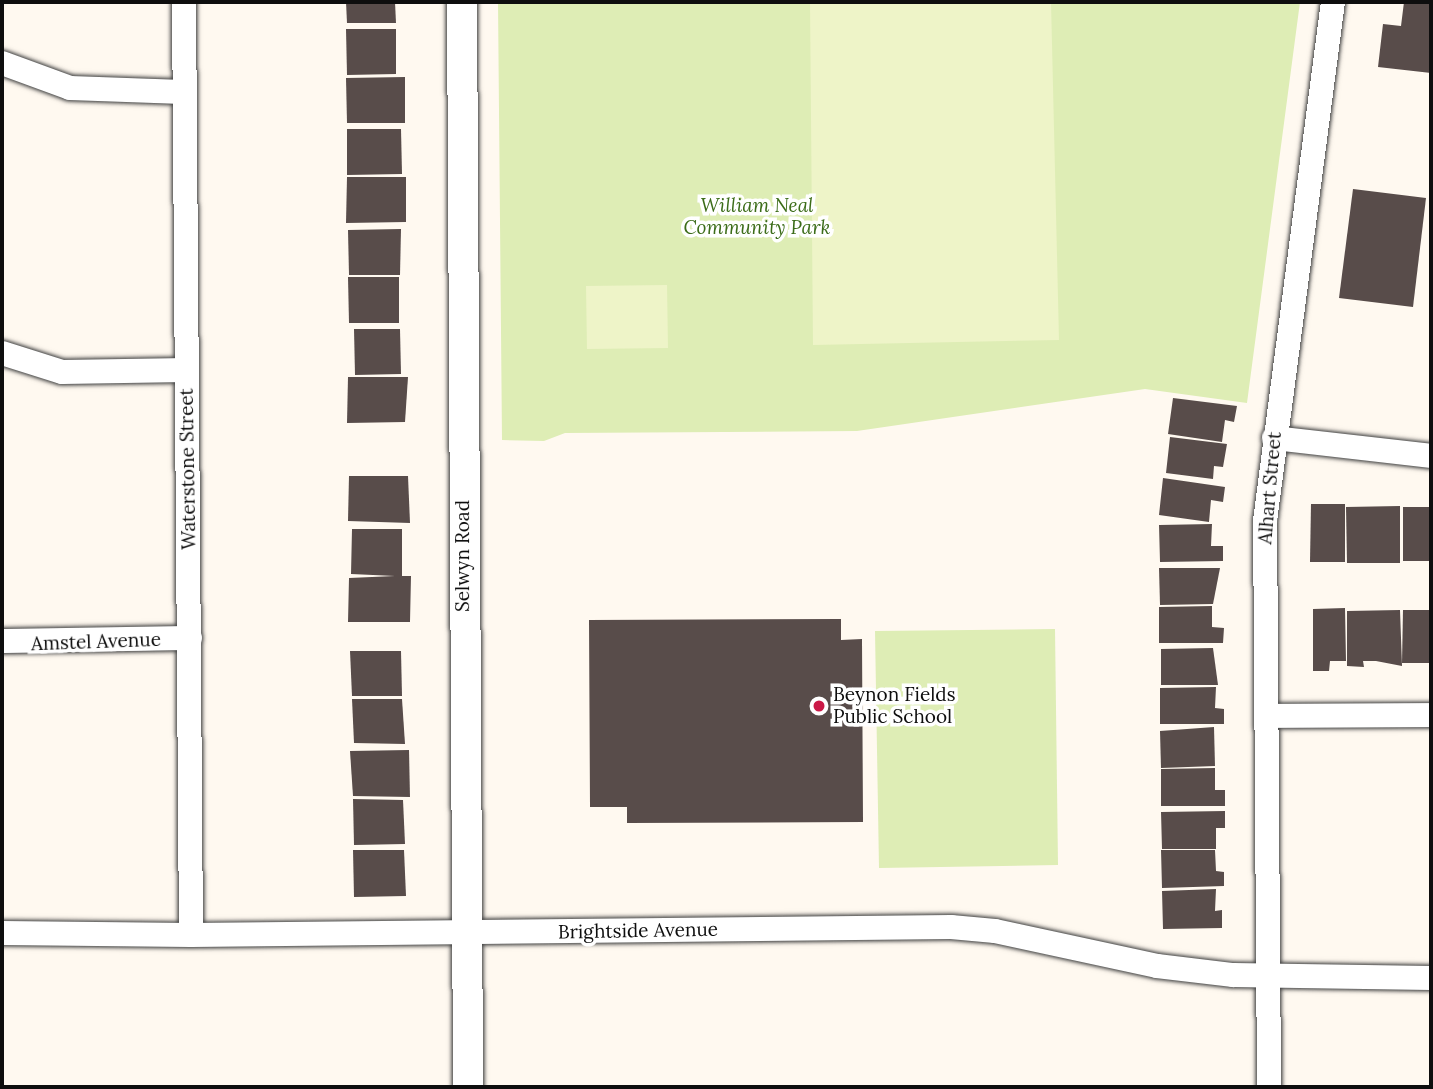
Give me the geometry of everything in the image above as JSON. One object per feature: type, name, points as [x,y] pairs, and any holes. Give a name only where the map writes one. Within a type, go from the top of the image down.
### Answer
[{"type":"street","name":"Waterstone Street","points":[[184,2],[191,935]]},
{"type":"street","name":"Alhart Street","points":[[1269,1087],[1265,522],[1333,2]]},
{"type":"street","name":"Selwyn Road","points":[[459,10],[468,1087]]},
{"type":"street","points":[[2,63],[70,88],[183,92]]},
{"type":"street","points":[[2,354],[62,372],[187,370]]},
{"type":"street","points":[[1274,438],[1431,456]]},
{"type":"street","name":"Amstel Avenue","points":[[2,641],[190,638]]},
{"type":"street","points":[[1266,716],[1431,715]]},
{"type":"street","name":"Brightside Avenue","points":[[2,933],[191,935],[951,927],[995,931],[1157,966],[1270,978],[1431,978]]},
{"type":"green space","name":"William Neal Community Park","points":[[498,2],[1300,2],[1247,403],[1145,389],[857,431],[565,433],[544,441],[502,440]]},
{"type":"green space","points":[[810,2],[1051,2],[1059,340],[813,345]]},
{"type":"green space","points":[[667,285],[668,348],[587,349],[586,286]]},
{"type":"green space","points":[[1055,629],[1058,865],[879,868],[875,631]]},
{"type":"building","points":[[346,2],[395,2],[396,23],[347,23]]},
{"type":"building","points":[[1404,2],[1431,2],[1431,73],[1378,67],[1383,24],[1401,26]]},
{"type":"building","points":[[346,29],[396,29],[396,74],[347,75]]},
{"type":"building","points":[[405,77],[405,123],[347,123],[346,78]]},
{"type":"building","points":[[347,129],[401,129],[402,174],[347,175]]},
{"type":"building","points":[[347,177],[406,177],[406,222],[346,223]]},
{"type":"building","points":[[1353,189],[1426,198],[1413,307],[1339,298]]},
{"type":"building","points":[[401,229],[400,275],[349,275],[348,230]]},
{"type":"building","points":[[348,277],[399,277],[399,323],[349,323]]},
{"type":"building","points":[[354,329],[400,329],[401,374],[355,375]]},
{"type":"building","points":[[348,377],[408,377],[405,422],[347,423]]},
{"type":"building","points":[[1173,398],[1237,406],[1234,422],[1225,420],[1222,442],[1168,434]]},
{"type":"building","points":[[1170,437],[1227,444],[1223,467],[1214,466],[1213,479],[1166,473]]},
{"type":"building","points":[[349,476],[408,476],[410,523],[348,521]]},
{"type":"building","points":[[1163,478],[1225,487],[1223,502],[1211,500],[1209,522],[1159,515]]},
{"type":"building","points":[[1311,504],[1345,504],[1345,562],[1310,562]]},
{"type":"building","points":[[1400,506],[1400,563],[1347,563],[1346,507]]},
{"type":"building","points":[[1403,507],[1431,507],[1431,561],[1403,561]]},
{"type":"building","points":[[1212,524],[1211,546],[1223,546],[1223,561],[1160,562],[1159,525]]},
{"type":"building","points":[[352,529],[402,529],[402,576],[411,576],[410,622],[348,622],[349,578],[395,576],[351,574]]},
{"type":"building","points":[[1159,568],[1220,568],[1213,604],[1160,605]]},
{"type":"building","points":[[1212,606],[1212,627],[1224,628],[1223,643],[1159,643],[1159,607]]},
{"type":"building","points":[[1345,608],[1346,661],[1330,661],[1329,671],[1313,671],[1313,609]]},
{"type":"building","points":[[1400,610],[1402,666],[1363,661],[1364,667],[1347,666],[1347,611]]},
{"type":"building","points":[[1403,610],[1431,610],[1431,663],[1402,663]]},
{"type":"building","points":[[841,619],[841,640],[862,639],[863,822],[627,823],[627,807],[590,807],[589,620]]},
{"type":"building","points":[[1213,648],[1218,685],[1161,685],[1161,649]]},
{"type":"building","points":[[350,651],[401,651],[402,696],[352,696]]},
{"type":"building","points":[[1216,687],[1215,708],[1224,709],[1224,724],[1160,724],[1160,688]]},
{"type":"building","points":[[352,699],[402,699],[405,744],[354,743]]},
{"type":"building","points":[[1214,727],[1215,766],[1161,768],[1160,731]]},
{"type":"building","points":[[409,750],[410,797],[353,796],[350,751]]},
{"type":"building","points":[[1215,768],[1215,790],[1225,790],[1225,806],[1161,806],[1161,769]]},
{"type":"building","points":[[353,799],[403,800],[405,844],[354,845]]},
{"type":"building","points":[[1225,811],[1225,828],[1216,828],[1216,849],[1162,849],[1161,812]]},
{"type":"building","points":[[353,850],[404,850],[406,896],[354,897]]},
{"type":"building","points":[[1161,850],[1215,850],[1216,871],[1224,872],[1224,886],[1162,888]]},
{"type":"building","points":[[1216,889],[1215,911],[1222,910],[1222,928],[1163,929],[1162,891]]},
{"type":"place","name":"Beynon Fields Public School","points":[[819,706]]}]
